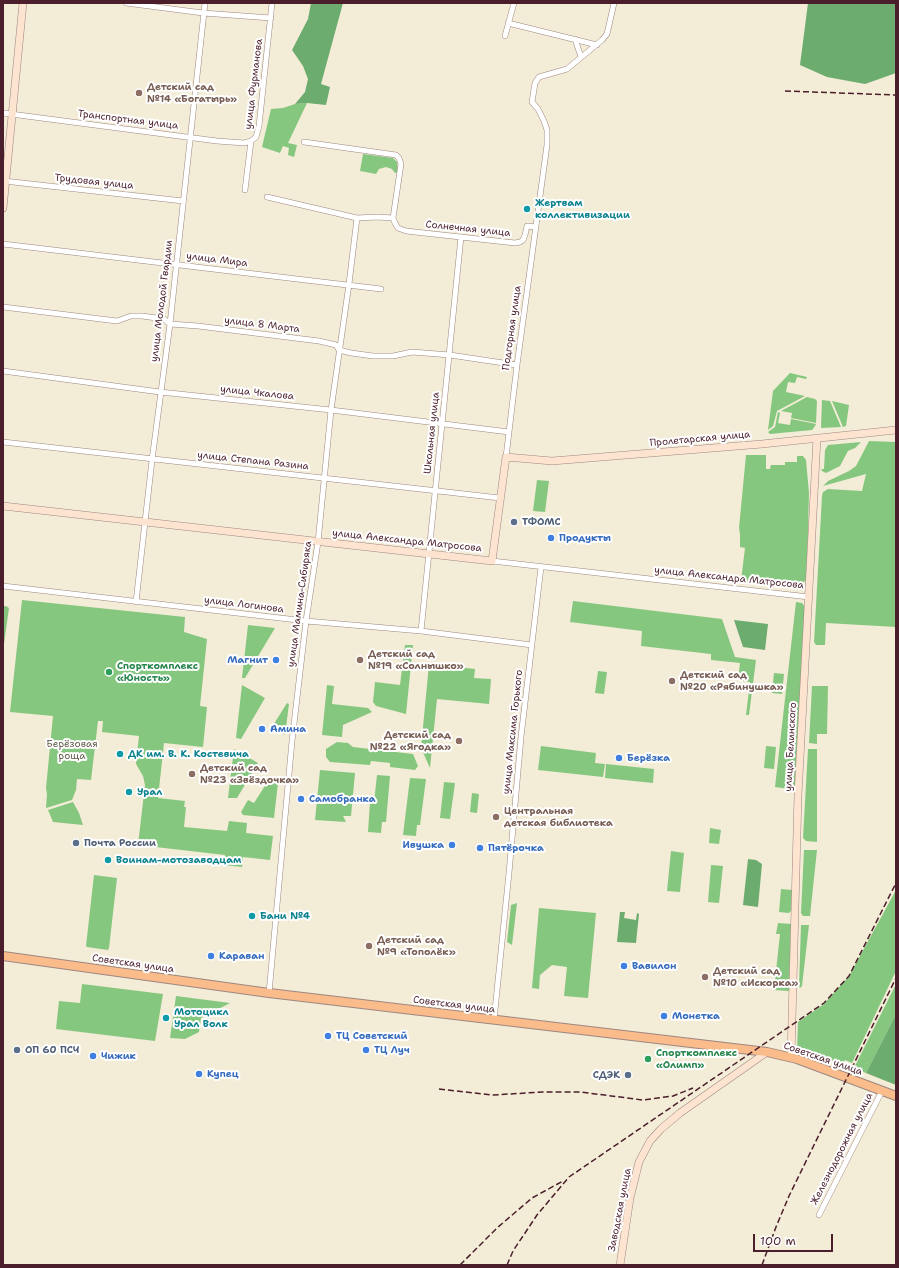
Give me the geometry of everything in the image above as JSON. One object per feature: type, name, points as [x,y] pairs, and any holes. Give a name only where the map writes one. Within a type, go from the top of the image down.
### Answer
[{"type":"main road","name":"Советская улица","points":[[3,956],[268,993],[766,1052],[791,1057],[896,1096]]},
{"type":"street","points":[[3,208],[4,181],[13,115],[23,3]]},
{"type":"street","points":[[126,3],[203,13],[271,18]]},
{"type":"street","name":"улица Молодой Гвардии","points":[[136,602],[160,392],[170,324],[205,3]]},
{"type":"street","name":"улица Фурманова","points":[[245,190],[251,141],[256,137],[259,126],[272,3]]},
{"type":"street","points":[[504,36],[514,3]]},
{"type":"street","points":[[575,39],[581,57],[607,34],[614,3]]},
{"type":"street","points":[[508,23],[597,44]]},
{"type":"street","name":"Подгорная улица","points":[[492,561],[547,137],[544,121],[538,109],[532,102],[535,83],[539,77],[567,69],[581,57]]},
{"type":"street","name":"Транспортная улица","points":[[3,114],[236,143],[251,141]]},
{"type":"street","points":[[267,197],[357,218],[393,218],[401,164],[396,155],[304,142]]},
{"type":"street","name":"Трудовая улица","points":[[4,181],[184,201]]},
{"type":"street","name":"улица Мамина-Сибиряка","points":[[268,993],[292,741],[306,621],[318,542],[323,478],[331,410],[357,218]]},
{"type":"street","name":"Солнечная улица","points":[[393,218],[398,228],[406,231],[515,243],[523,240],[527,226],[536,227]]},
{"type":"street","name":"Школьная улица","points":[[421,632],[461,237]]},
{"type":"street","name":"улица Мира","points":[[3,244],[381,289]]},
{"type":"street","name":"улица 8 Марта","points":[[3,307],[117,321],[131,316],[142,316],[164,319],[170,324],[319,341],[336,345],[339,350],[373,356],[393,356],[412,352],[450,355],[517,365]]},
{"type":"street","name":"улица Чкалова","points":[[3,371],[160,392],[331,410],[509,432]]},
{"type":"street","name":"Пролетарская улица","points":[[506,457],[552,461],[762,444],[896,430]]},
{"type":"street","name":"улица Белинского","points":[[791,1057],[798,795],[817,438]]},
{"type":"street","name":"улица Степана Разина","points":[[3,442],[152,460],[500,498]]},
{"type":"street","name":"улица Александра Матросова","points":[[3,506],[318,542],[430,553],[809,597]]},
{"type":"street","name":"улица Максима Горького","points":[[494,1020],[521,737],[541,567]]},
{"type":"street","name":"улица Логинова","points":[[3,586],[532,645]]},
{"type":"street","name":"Заводская улица","points":[[620,1265],[630,1198],[639,1162],[650,1141],[661,1129],[680,1113],[766,1052]]},
{"type":"street","name":"Железнодорожная улица","points":[[819,1215],[882,1091]]},
{"type":"green space","points":[[311,3],[343,3],[321,84],[330,87],[326,105],[307,103],[295,104],[305,92],[308,79],[303,66],[292,50],[308,19]]},
{"type":"green space","points":[[808,3],[896,3],[896,73],[865,84],[827,77],[800,65]]},
{"type":"green space","points":[[307,103],[288,143],[297,145],[294,157],[288,155],[289,148],[283,146],[280,153],[262,147],[271,109]]},
{"type":"green space","points":[[363,154],[393,158],[397,162],[398,172],[395,173],[392,169],[386,167],[379,169],[376,174],[360,171]]},
{"type":"green space","points":[[790,373],[807,377],[806,379],[797,377],[795,383],[788,382],[786,392],[805,396],[777,411],[773,426],[768,430],[773,391]]},
{"type":"green space","points":[[807,397],[817,401],[816,423],[791,418],[792,413],[781,411]]},
{"type":"green space","points":[[822,400],[830,401],[841,427],[821,428]]},
{"type":"green space","points":[[832,401],[849,405],[846,426],[843,427]]},
{"type":"green space","points":[[778,412],[780,413],[778,423],[790,425],[791,419],[816,424],[812,430],[770,434],[768,432],[775,427]]},
{"type":"green space","points":[[869,441],[896,442],[896,627],[826,623],[825,645],[816,645],[814,642],[823,492],[828,489],[862,491],[866,474],[823,486],[828,481],[856,466]]},
{"type":"green space","points":[[861,442],[855,448],[848,451],[840,466],[826,473],[822,471],[821,469],[824,469],[825,450],[828,445]]},
{"type":"green space","points":[[746,455],[766,455],[766,469],[770,469],[771,465],[785,465],[785,462],[797,462],[797,456],[803,456],[806,460],[809,493],[807,572],[806,580],[798,588],[741,581],[745,548],[740,547],[739,528]]},
{"type":"green space","points":[[537,480],[549,481],[545,512],[533,511]]},
{"type":"green space","name":"Спорткомплекс «Юность»","points":[[22,600],[185,617],[184,632],[207,639],[200,706],[207,707],[203,747],[164,743],[158,798],[185,801],[184,807],[186,807],[184,827],[227,831],[229,821],[247,823],[246,833],[273,836],[270,860],[243,857],[242,867],[224,865],[225,855],[138,845],[145,785],[143,776],[136,764],[139,736],[102,732],[103,721],[98,721],[91,780],[77,779],[76,790],[72,800],[46,808],[46,788],[53,716],[10,712]]},
{"type":"green space","points":[[573,601],[722,619],[735,657],[756,660],[749,715],[746,715],[750,682],[738,680],[740,663],[711,660],[711,654],[641,646],[642,631],[570,622]]},
{"type":"green space","points":[[796,602],[802,603],[805,607],[796,784],[790,789],[775,787]]},
{"type":"green space","points":[[3,606],[9,608],[3,646]]},
{"type":"green space","points":[[734,620],[768,624],[765,650],[743,647]]},
{"type":"green space","points":[[248,625],[275,628],[245,678],[242,678]]},
{"type":"green space","points":[[298,638],[295,661],[292,665],[289,653]]},
{"type":"green space","points":[[405,645],[413,645],[406,714],[376,706],[373,702],[375,682],[400,685]]},
{"type":"green space","points":[[429,664],[475,669],[474,678],[491,679],[489,704],[437,699],[430,768],[421,748]]},
{"type":"green space","points":[[598,671],[607,672],[604,694],[595,693]]},
{"type":"green space","points":[[774,673],[784,674],[782,694],[772,693]]},
{"type":"green space","points":[[242,685],[265,698],[241,739],[236,738]]},
{"type":"green space","points":[[327,685],[334,686],[332,704],[368,708],[372,712],[343,725],[342,737],[322,735]]},
{"type":"green space","points":[[812,686],[828,686],[827,734],[817,734],[817,744],[809,743]]},
{"type":"green space","points":[[287,703],[289,704],[285,735],[272,727]]},
{"type":"green space","points":[[337,742],[348,743],[353,747],[413,754],[418,766],[415,770],[390,767],[390,763],[371,761],[370,765],[330,762],[326,757],[326,749]]},
{"type":"green space","points":[[541,746],[596,753],[595,763],[605,764],[603,777],[538,770]]},
{"type":"green space","points":[[766,746],[776,747],[774,769],[764,768]]},
{"type":"green space","points":[[234,749],[258,763],[237,798],[228,798]]},
{"type":"green space","points":[[808,749],[817,749],[817,842],[806,841],[803,838]]},
{"type":"green space","points":[[606,764],[654,769],[653,783],[605,778]]},
{"type":"green space","points":[[320,770],[355,773],[351,816],[343,816],[346,822],[315,820]]},
{"type":"green space","points":[[377,775],[390,776],[386,822],[382,822],[381,833],[368,832],[370,802],[374,802]]},
{"type":"green space","points":[[410,778],[426,779],[420,825],[417,825],[416,836],[403,835]]},
{"type":"green space","points":[[268,781],[278,783],[274,818],[243,815],[241,812],[248,800],[254,803]]},
{"type":"green space","points":[[444,782],[455,783],[450,819],[440,818]]},
{"type":"green space","points":[[472,793],[479,794],[477,813],[470,812]]},
{"type":"green space","points":[[73,802],[83,825],[53,822],[48,810]]},
{"type":"green space","points":[[710,828],[721,830],[719,844],[709,843]]},
{"type":"green space","points":[[804,850],[817,850],[810,916],[803,916],[801,913]]},
{"type":"green space","points":[[671,851],[684,853],[680,892],[667,891]]},
{"type":"green space","points":[[748,859],[756,860],[762,864],[758,907],[743,905]]},
{"type":"green space","points":[[711,865],[723,866],[719,903],[708,902]]},
{"type":"green space","points":[[94,875],[117,878],[108,950],[86,946]]},
{"type":"green space","points":[[781,889],[792,890],[791,911],[789,913],[779,912]]},
{"type":"green space","points":[[896,890],[896,971],[852,1063],[845,1060],[843,1064],[797,1050],[798,1022],[824,1004],[849,976]]},
{"type":"green space","points":[[517,903],[512,945],[507,942],[511,905]]},
{"type":"green space","points":[[539,908],[596,913],[588,998],[564,996],[567,967],[552,965],[540,975],[539,989],[532,988]]},
{"type":"green space","points":[[620,912],[625,912],[624,918],[636,920],[637,913],[639,914],[636,943],[617,942]]},
{"type":"green space","points":[[778,923],[791,924],[789,991],[774,990],[780,934],[776,934]]},
{"type":"green space","points":[[801,925],[809,925],[802,986],[800,988],[799,986]]},
{"type":"green space","points":[[82,984],[163,994],[155,1041],[56,1029],[59,1001],[80,1003]]},
{"type":"green space","points":[[896,984],[896,1014],[866,1073],[854,1068]]},
{"type":"green space","points":[[176,996],[230,1003],[201,1018],[199,1032],[185,1039],[170,1038]]},
{"type":"green space","points":[[896,1014],[896,1085],[866,1073]]},
{"type":"railway","points":[[785,91],[896,95]]},
{"type":"railway","points":[[507,1265],[513,1251],[537,1215],[569,1177],[824,1003],[849,976],[896,883]]},
{"type":"railway","points":[[762,1265],[789,1196],[896,978]]},
{"type":"railway","points":[[439,1089],[493,1095],[543,1092],[580,1092],[643,1100],[673,1096],[693,1088]]},
{"type":"railway","points":[[460,1265],[497,1228],[532,1198],[563,1181]]},
{"type":"place","name":"Детский сад №14 «Богатырь»","points":[[139,93]]},
{"type":"place","name":"Жертвам коллективизации","points":[[527,209]]},
{"type":"place","name":"ТФОМС","points":[[514,522]]},
{"type":"place","name":"Продукты","points":[[551,538]]},
{"type":"place","name":"Магнит","points":[[276,660]]},
{"type":"place","name":"Детский сад №19 «Солнышко»","points":[[360,660]]},
{"type":"place","name":"Спорткомплекс «Юность»","points":[[109,672]]},
{"type":"place","name":"Детский сад №20 «Рябинушка»","points":[[672,681]]},
{"type":"place","name":"Амина","points":[[262,729]]},
{"type":"place","name":"Детский сад №22 «Ягодка»","points":[[459,741]]},
{"type":"place","name":"ДК им. В. К. Костевича","points":[[120,754]]},
{"type":"place","name":"Берёзка","points":[[619,758]]},
{"type":"place","name":"Детский сад №23 «Звёздочка»","points":[[192,774]]},
{"type":"place","name":"Урал","points":[[129,792]]},
{"type":"place","name":"Самобранка","points":[[301,799]]},
{"type":"place","name":"Центральная детская библиотека","points":[[496,817]]},
{"type":"place","name":"Почта России","points":[[76,843]]},
{"type":"place","name":"Ивушка","points":[[452,845]]},
{"type":"place","name":"Пятёрочка","points":[[480,848]]},
{"type":"place","name":"Воинам-мотозаводцам","points":[[108,860]]},
{"type":"place","name":"Бани №4","points":[[252,916]]},
{"type":"place","name":"Детский сад №9 «Тополёк»","points":[[369,946]]},
{"type":"place","name":"Караван","points":[[211,956]]},
{"type":"place","name":"Вавилон","points":[[624,966]]},
{"type":"place","name":"Детский сад №10 «Искорка»","points":[[705,977]]},
{"type":"place","name":"Монетка","points":[[664,1016]]},
{"type":"place","name":"Мотоцикл Урал Волк","points":[[166,1018]]},
{"type":"place","name":"ТЦ Советский","points":[[328,1036]]},
{"type":"place","name":"ОП 60 ПСЧ","points":[[17,1050]]},
{"type":"place","name":"ТЦ Луч","points":[[366,1050]]},
{"type":"place","name":"Чижик","points":[[93,1056]]},
{"type":"place","name":"Спорткомплекс «Олимп»","points":[[648,1059]]},
{"type":"place","name":"Купец","points":[[199,1074]]},
{"type":"place","name":"СДЭК","points":[[628,1075]]},
{"type":"park label","name":"Берёзовая роща","points":[[72,750]]}]
